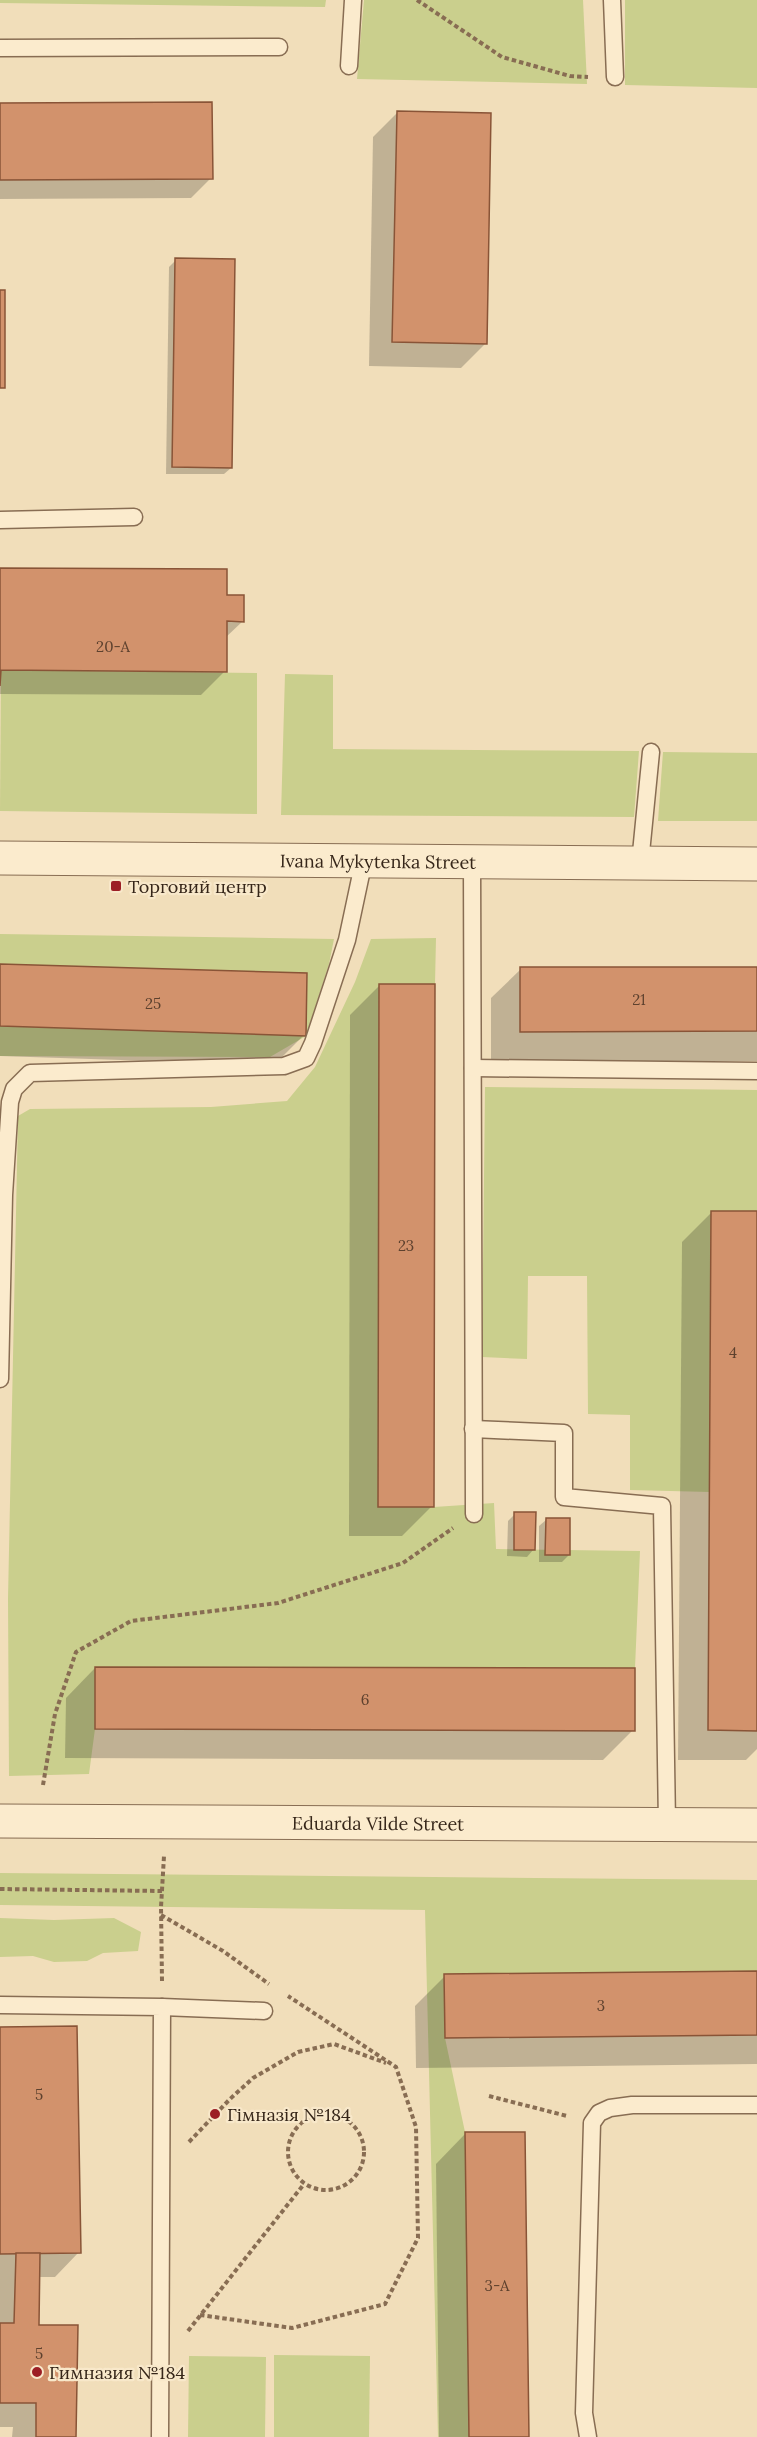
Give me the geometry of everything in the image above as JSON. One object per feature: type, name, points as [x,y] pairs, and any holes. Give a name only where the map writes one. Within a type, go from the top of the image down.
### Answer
[{"type":"street","name":"Ivana Mykytenka Street","points":[[0,858],[757,864]]},
{"type":"street","name":"Eduarda Vilde Street","points":[[0,1821],[757,1825]]},
{"type":"lane","points":[[349,66],[353,0]]},
{"type":"lane","points":[[612,0],[615,77]]},
{"type":"lane","points":[[0,48],[279,47]]},
{"type":"lane","points":[[0,520],[134,517]]},
{"type":"lane","points":[[640,863],[651,752]]},
{"type":"lane","points":[[0,1379],[3,1196],[10,1102],[14,1089],[30,1073],[284,1066],[306,1058],[313,1044],[347,940],[364,860]]},
{"type":"lane","points":[[472,861],[474,1514]]},
{"type":"lane","points":[[472,1068],[757,1071]]},
{"type":"lane","points":[[473,1429],[564,1433],[564,1497],[662,1506],[667,1824]]},
{"type":"lane","points":[[0,2005],[264,2011]]},
{"type":"lane","points":[[160,2437],[162,2007]]},
{"type":"lane","points":[[588,2437],[584,2413],[592,2123],[599,2113],[610,2108],[632,2105],[757,2105]]},
{"type":"path","points":[[417,0],[502,57],[570,76],[615,77]]},
{"type":"path","points":[[43,1785],[55,1714],[76,1652],[131,1621],[278,1603],[403,1563],[474,1514]]},
{"type":"path","points":[[162,2007],[162,1891],[165,1822]]},
{"type":"path","points":[[0,1889],[162,1891]]},
{"type":"path","points":[[161,2172],[253,2078],[298,2052],[334,2044],[396,2067],[416,2127],[418,2238],[386,2304],[292,2328],[200,2315]]},
{"type":"path","points":[[489,2096],[592,2123]]},
{"type":"path","points":[[322,2114],[347,2120],[357,2129],[362,2140],[364,2157],[358,2174],[349,2183],[333,2190],[304,2184],[295,2174],[289,2156],[292,2137],[299,2126],[310,2118],[322,2114]]},
{"type":"path","points":[[160,2367],[304,2184]]},
{"type":"green space","points":[[0,0],[326,0],[325,7],[0,3]]},
{"type":"green space","points":[[364,0],[583,0],[587,84],[357,79]]},
{"type":"green space","points":[[625,0],[757,0],[757,88],[625,85]]},
{"type":"green space","points":[[1,670],[257,673],[257,814],[0,811]]},
{"type":"green space","points":[[285,674],[333,675],[333,749],[639,751],[634,817],[281,815]]},
{"type":"green space","points":[[663,752],[757,753],[757,821],[658,821]]},
{"type":"green space","points":[[0,934],[334,939],[329,964],[306,1036],[270,1057],[0,1056],[0,1026],[305,1036],[307,980],[0,965]]},
{"type":"green space","points":[[436,938],[435,984],[379,984],[378,1507],[434,1507],[494,1503],[496,1549],[640,1551],[635,1668],[95,1667],[95,1729],[89,1774],[9,1776],[8,1599],[18,1116],[30,1109],[211,1107],[287,1101],[315,1067],[355,982],[371,939]]},
{"type":"green space","points":[[485,1087],[757,1090],[757,1211],[711,1211],[709,1492],[630,1490],[630,1415],[588,1414],[587,1276],[528,1276],[527,1359],[482,1357]]},
{"type":"green space","points":[[0,1873],[757,1880],[757,1971],[444,1975],[445,2038],[465,2132],[469,2437],[438,2437],[425,1910],[0,1905]]},
{"type":"green space","points":[[0,1918],[54,1920],[114,1918],[141,1932],[138,1951],[103,1953],[87,1961],[54,1962],[33,1956],[0,1957]]},
{"type":"green space","points":[[274,2355],[370,2356],[369,2437],[274,2437]]},
{"type":"green space","points":[[189,2356],[266,2357],[265,2437],[188,2437]]},
{"type":"building","points":[[212,102],[213,179],[0,180],[0,103]]},
{"type":"building","points":[[397,111],[491,113],[487,344],[392,342]]},
{"type":"building","points":[[175,258],[235,259],[232,468],[172,467]]},
{"type":"building","points":[[0,290],[5,290],[5,388],[0,388]]},
{"type":"building","points":[[0,568],[227,569],[227,595],[244,595],[244,622],[227,621],[227,672],[1,670],[0,686]]},
{"type":"building","points":[[0,964],[307,973],[306,1036],[0,1026]]},
{"type":"building","points":[[520,967],[757,967],[757,1031],[520,1032]]},
{"type":"building","points":[[379,984],[435,984],[434,1507],[378,1507]]},
{"type":"building","points":[[711,1211],[757,1211],[757,1731],[708,1730]]},
{"type":"building","points":[[514,1512],[536,1512],[535,1550],[514,1550]]},
{"type":"building","points":[[546,1518],[570,1518],[570,1555],[545,1555]]},
{"type":"building","points":[[95,1667],[635,1668],[635,1731],[95,1729]]},
{"type":"building","points":[[757,1971],[757,2035],[445,2038],[444,1974]]},
{"type":"building","points":[[77,2026],[81,2253],[0,2254],[0,2027]]},
{"type":"building","points":[[465,2132],[525,2132],[529,2437],[469,2437]]},
{"type":"building","points":[[16,2253],[40,2253],[39,2325],[78,2325],[76,2437],[36,2437],[36,2403],[0,2403],[0,2323],[14,2323]]},
{"type":"place","name":"Торговий центр","points":[[116,886]]},
{"type":"place","name":"Гімназія №184","points":[[215,2114]]},
{"type":"place","name":"Гимназия №184","points":[[37,2372]]}]
